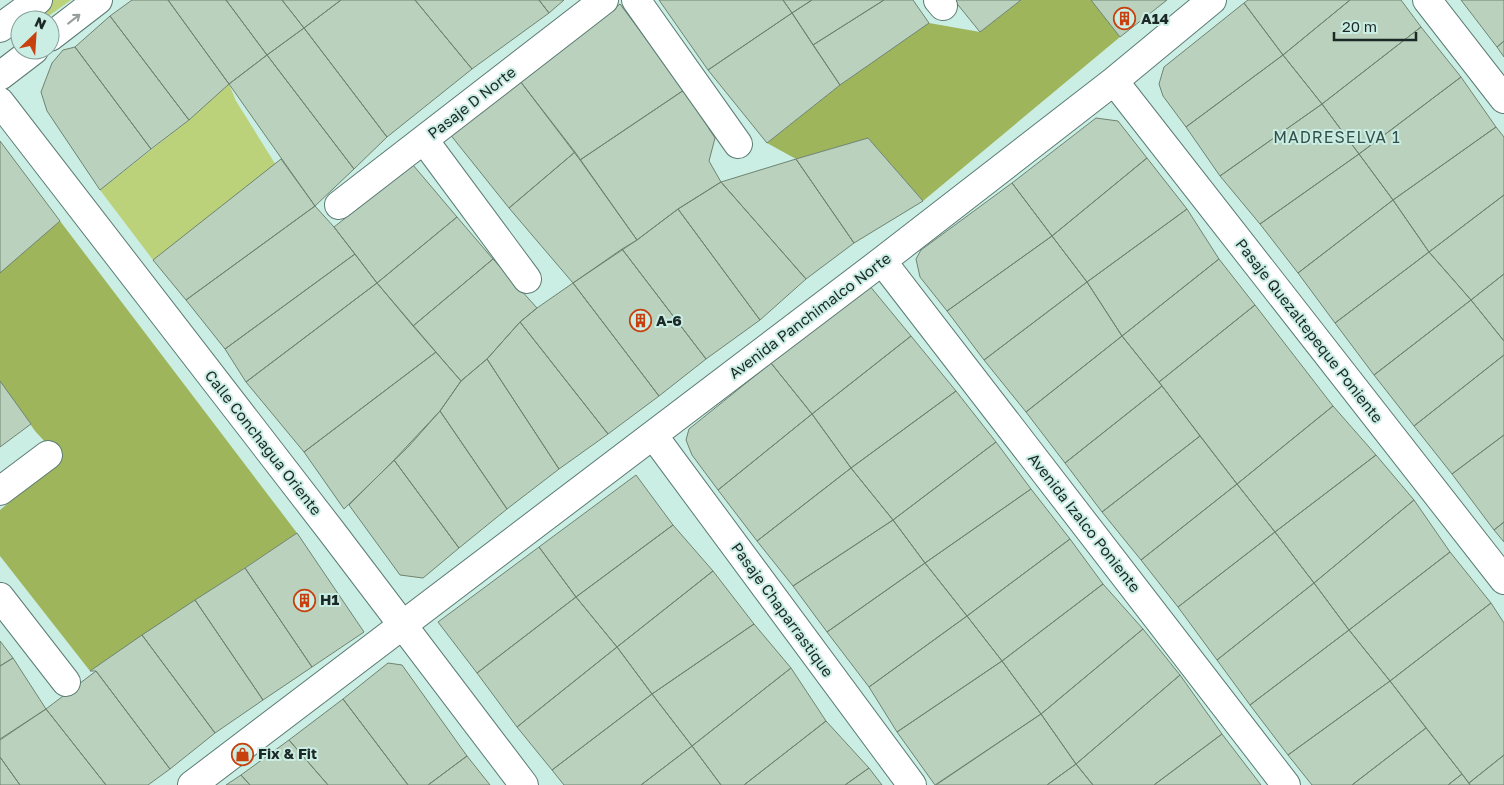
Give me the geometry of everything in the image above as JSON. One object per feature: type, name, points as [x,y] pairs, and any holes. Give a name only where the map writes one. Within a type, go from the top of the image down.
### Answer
[{"type":"street","points":[[0,28],[38,0]]},
{"type":"street","points":[[60,29],[98,0]]},
{"type":"street","name":"Pasaje D Norte","points":[[339,205],[604,0]]},
{"type":"street","points":[[636,0],[738,144]]},
{"type":"street","name":"Avenida Panchimalco Norte","points":[[192,785],[882,262],[1114,81],[1212,0]]},
{"type":"street","points":[[1427,0],[1504,99]]},
{"type":"street","points":[[0,76],[21,60]]},
{"type":"street","name":"Pasaje Quezaltepeque Poniente","points":[[1114,81],[1504,580]]},
{"type":"street","name":"Calle Conchagua Oriente","points":[[0,102],[524,785]]},
{"type":"street","points":[[424,140],[528,279]]},
{"type":"street","name":"Avenida Izalco Poniente","points":[[882,262],[1286,785]]},
{"type":"street","name":"Pasaje Chaparrastique","points":[[653,435],[912,785]]},
{"type":"street","points":[[0,491],[48,455]]},
{"type":"street","points":[[0,596],[66,682]]},
{"type":"green space","points":[[53,0],[71,0],[57,10],[40,10]]},
{"type":"green space","points":[[1021,0],[1091,0],[1120,37],[923,201],[868,138],[796,159],[767,143],[840,85],[929,23],[980,32]]},
{"type":"green space","points":[[229,84],[236,101],[279,170],[153,260],[100,190],[189,120]]},
{"type":"green space","points":[[60,221],[297,533],[90,671],[0,556],[0,510],[61,459],[35,431],[0,381],[0,268]]},
{"type":"building","points":[[132,0],[168,0],[229,84],[189,120],[110,16]]},
{"type":"building","points":[[168,0],[226,0],[267,55],[229,84]]},
{"type":"building","points":[[226,0],[282,0],[304,28],[267,55]]},
{"type":"building","points":[[282,0],[341,0],[304,28]]},
{"type":"building","points":[[341,0],[415,0],[472,69],[387,137],[304,28]]},
{"type":"building","points":[[415,0],[539,0],[549,13],[472,69]]},
{"type":"building","points":[[539,0],[564,0],[549,13]]},
{"type":"building","points":[[659,0],[783,0],[792,13],[708,70]]},
{"type":"building","points":[[783,0],[812,0],[792,13]]},
{"type":"building","points":[[812,0],[884,0],[813,45],[792,13]]},
{"type":"building","points":[[884,0],[913,0],[929,23],[840,85],[813,45]]},
{"type":"building","points":[[954,0],[1021,0],[980,32]]},
{"type":"building","name":"A14","points":[[1091,0],[1167,0],[1120,37]]},
{"type":"building","points":[[1248,0],[1350,0],[1283,55],[1244,3]]},
{"type":"building","points":[[1350,0],[1401,0],[1421,27],[1322,104],[1283,55]]},
{"type":"building","points":[[1461,0],[1504,0],[1504,41],[1497,47]]},
{"type":"building","points":[[1244,3],[1283,55],[1186,127],[1163,96],[1159,84],[1164,67]]},
{"type":"building","points":[[620,4],[684,90],[580,160],[520,81]]},
{"type":"building","points":[[792,13],[840,85],[767,143],[708,70]]},
{"type":"building","points":[[110,16],[189,120],[151,149],[75,47]]},
{"type":"building","points":[[1421,27],[1461,77],[1359,154],[1322,104]]},
{"type":"building","points":[[304,28],[387,137],[354,169],[267,55]]},
{"type":"building","points":[[1504,41],[1504,57],[1497,47]]},
{"type":"building","points":[[75,47],[151,149],[100,190],[47,111],[41,92],[52,63],[55,60],[60,60],[60,54],[63,50]]},
{"type":"building","points":[[267,55],[354,169],[315,206],[229,84]]},
{"type":"building","points":[[1283,55],[1322,104],[1220,176],[1186,127]]},
{"type":"building","points":[[1461,77],[1496,127],[1393,200],[1359,154]]},
{"type":"building","points":[[520,81],[575,152],[509,208],[449,133]]},
{"type":"building","points":[[684,90],[715,138],[709,161],[721,182],[678,209],[637,240],[580,160]]},
{"type":"building","points":[[1322,104],[1359,154],[1260,224],[1220,176]]},
{"type":"building","points":[[1096,118],[1118,121],[1147,158],[1052,236],[1012,183]]},
{"type":"building","points":[[1496,127],[1504,137],[1504,195],[1429,252],[1393,200]]},
{"type":"building","points":[[868,138],[923,201],[854,243],[796,159]]},
{"type":"building","points":[[0,141],[60,221],[0,273]]},
{"type":"building","points":[[575,152],[637,240],[573,283],[509,208]]},
{"type":"building","points":[[1359,154],[1393,200],[1298,273],[1260,224]]},
{"type":"building","points":[[1147,158],[1187,209],[1087,282],[1052,236]]},
{"type":"building","points":[[281,159],[315,206],[186,300],[153,260]]},
{"type":"building","points":[[796,159],[854,243],[806,279],[721,182]]},
{"type":"building","points":[[413,165],[457,217],[377,283],[334,227]]},
{"type":"building","points":[[721,182],[806,279],[760,320],[678,209]]},
{"type":"building","points":[[1012,183],[1052,236],[947,311],[920,277],[916,259],[921,250]]},
{"type":"building","points":[[1504,195],[1504,274],[1471,300],[1429,252]]},
{"type":"building","points":[[1393,200],[1429,252],[1335,323],[1298,273]]},
{"type":"building","points":[[315,206],[355,254],[225,349],[186,300]]},
{"type":"building","points":[[678,209],[760,320],[706,359],[622,249]]},
{"type":"building","points":[[1187,209],[1219,259],[1122,336],[1087,282]]},
{"type":"building","points":[[457,217],[493,259],[413,326],[377,283]]},
{"type":"building","points":[[1052,236],[1087,282],[984,360],[947,311]]},
{"type":"building","name":"A-6","points":[[622,249],[706,359],[659,396],[573,283]]},
{"type":"building","points":[[1429,252],[1471,300],[1374,375],[1335,323]]},
{"type":"building","points":[[355,254],[377,283],[246,382],[225,349]]},
{"type":"building","points":[[493,259],[537,308],[520,322],[487,359],[461,381],[413,326]]},
{"type":"building","points":[[1219,259],[1255,305],[1159,382],[1122,336]]},
{"type":"building","points":[[1504,274],[1504,341],[1471,300]]},
{"type":"building","points":[[1087,282],[1122,336],[1026,412],[984,360]]},
{"type":"building","points":[[377,283],[436,352],[304,452],[246,382]]},
{"type":"building","points":[[573,283],[659,396],[608,434],[520,322]]},
{"type":"building","points":[[869,285],[911,336],[812,414],[771,363]]},
{"type":"building","points":[[1471,300],[1504,341],[1504,355],[1414,426],[1374,375]]},
{"type":"building","points":[[1255,305],[1333,406],[1237,484],[1159,382]]},
{"type":"building","points":[[520,322],[608,434],[559,469],[487,359]]},
{"type":"building","points":[[911,336],[956,391],[851,468],[812,414]]},
{"type":"building","points":[[1122,336],[1162,386],[1065,463],[1026,412]]},
{"type":"building","points":[[436,352],[461,381],[440,411],[409,446],[344,509],[304,452]]},
{"type":"building","points":[[1504,355],[1504,435],[1452,474],[1414,426]]},
{"type":"building","points":[[487,359],[559,469],[507,509],[440,411],[461,381]]},
{"type":"building","points":[[771,363],[812,414],[718,490],[692,455],[686,440],[689,429]]},
{"type":"building","points":[[0,381],[31,424],[0,447]]},
{"type":"building","points":[[1162,386],[1200,436],[1102,512],[1065,463]]},
{"type":"building","points":[[956,391],[996,442],[893,520],[851,468]]},
{"type":"building","points":[[1333,406],[1376,455],[1275,532],[1237,484]]},
{"type":"building","points":[[440,411],[507,509],[459,548],[394,460]]},
{"type":"building","points":[[812,414],[851,468],[757,541],[718,490]]},
{"type":"building","points":[[1504,435],[1504,522],[1494,530],[1452,474]]},
{"type":"building","points":[[1200,436],[1237,484],[1141,560],[1102,512]]},
{"type":"building","points":[[996,442],[1031,489],[925,563],[893,520]]},
{"type":"building","points":[[1376,455],[1414,500],[1314,583],[1275,532]]},
{"type":"building","points":[[394,460],[459,548],[423,578],[400,575],[349,505]]},
{"type":"building","points":[[851,468],[893,520],[793,586],[757,541]]},
{"type":"building","points":[[636,475],[673,525],[576,597],[539,547]]},
{"type":"building","points":[[1237,484],[1275,532],[1178,607],[1141,560]]},
{"type":"building","points":[[1031,489],[1070,539],[967,616],[925,563]]},
{"type":"building","points":[[1414,500],[1450,552],[1349,630],[1314,583]]},
{"type":"building","points":[[893,520],[925,563],[827,632],[793,586]]},
{"type":"building","points":[[1504,522],[1504,542],[1494,530]]},
{"type":"building","points":[[673,525],[713,571],[617,647],[576,597]]},
{"type":"building","points":[[1275,532],[1314,583],[1217,660],[1178,607]]},
{"type":"building","name":"H1","points":[[297,533],[364,632],[312,667],[245,568]]},
{"type":"building","points":[[1070,539],[1103,584],[1002,661],[967,616]]},
{"type":"building","points":[[539,547],[576,597],[477,673],[438,622]]},
{"type":"building","points":[[1450,552],[1491,603],[1390,681],[1349,630]]},
{"type":"building","points":[[925,563],[967,616],[869,687],[827,632]]},
{"type":"building","points":[[245,568],[312,667],[263,700],[195,600]]},
{"type":"building","points":[[713,571],[754,624],[652,694],[617,647]]},
{"type":"building","points":[[1314,583],[1349,630],[1250,705],[1217,660]]},
{"type":"building","points":[[1103,584],[1143,629],[1041,714],[1002,661]]},
{"type":"building","points":[[576,597],[617,647],[517,727],[477,673]]},
{"type":"building","points":[[195,600],[263,700],[215,733],[142,635]]},
{"type":"building","points":[[1491,603],[1504,623],[1504,755],[1469,783],[1390,681]]},
{"type":"building","points":[[967,616],[1002,661],[897,732],[869,687]]},
{"type":"building","points":[[754,624],[791,668],[692,746],[652,694]]},
{"type":"building","points":[[1143,629],[1180,675],[1076,764],[1041,714]]},
{"type":"building","points":[[1349,630],[1390,681],[1288,755],[1250,705]]},
{"type":"building","points":[[142,635],[215,733],[170,769],[96,671],[90,671]]},
{"type":"building","points":[[0,641],[13,658],[0,666]]},
{"type":"building","points":[[617,647],[652,694],[552,770],[517,727]]},
{"type":"building","points":[[13,658],[46,709],[0,739],[0,666]]},
{"type":"building","points":[[1002,661],[1041,714],[935,785],[897,732]]},
{"type":"building","points":[[388,663],[402,665],[467,756],[428,785],[408,785],[343,699]]},
{"type":"building","points":[[791,668],[826,721],[744,785],[721,785],[692,746]]},
{"type":"building","points":[[96,671],[170,769],[148,785],[106,785],[46,709]]},
{"type":"building","points":[[1180,675],[1222,734],[1154,785],[1093,785],[1076,764]]},
{"type":"building","points":[[1390,681],[1426,728],[1352,785],[1312,785],[1288,755]]},
{"type":"building","points":[[652,694],[692,746],[641,785],[564,785],[552,770]]},
{"type":"building","points":[[343,699],[408,785],[328,785],[289,740]]},
{"type":"building","points":[[46,709],[106,785],[20,785],[0,757],[0,740]]},
{"type":"building","points":[[1041,714],[1076,764],[1047,785],[936,785]]},
{"type":"building","points":[[826,721],[869,768],[845,785],[744,785]]},
{"type":"building","points":[[1426,728],[1462,774],[1448,785],[1352,785]]},
{"type":"building","points":[[1222,734],[1261,785],[1154,785]]},
{"type":"building","points":[[289,740],[328,785],[250,785],[241,775]]},
{"type":"building","points":[[692,746],[721,785],[641,785]]},
{"type":"building","points":[[1504,755],[1504,785],[1470,785],[1469,783]]},
{"type":"building","points":[[467,756],[490,785],[428,785]]},
{"type":"building","points":[[0,757],[20,785],[0,785]]},
{"type":"building","points":[[1076,764],[1093,785],[1047,785]]},
{"type":"building","points":[[869,768],[882,785],[845,785]]},
{"type":"building","points":[[1462,774],[1470,785],[1448,785]]},
{"type":"building","points":[[241,775],[250,785],[226,785]]},
{"type":"place","name":"A14","points":[[1125,19]]},
{"type":"place","name":"A-6","points":[[640,321]]},
{"type":"place","name":"H1","points":[[304,600]]},
{"type":"place","name":"Fix & Fit","points":[[242,754]]},
{"type":"district","name":"MADRESELVA 1","points":[[1337,137]]}]
